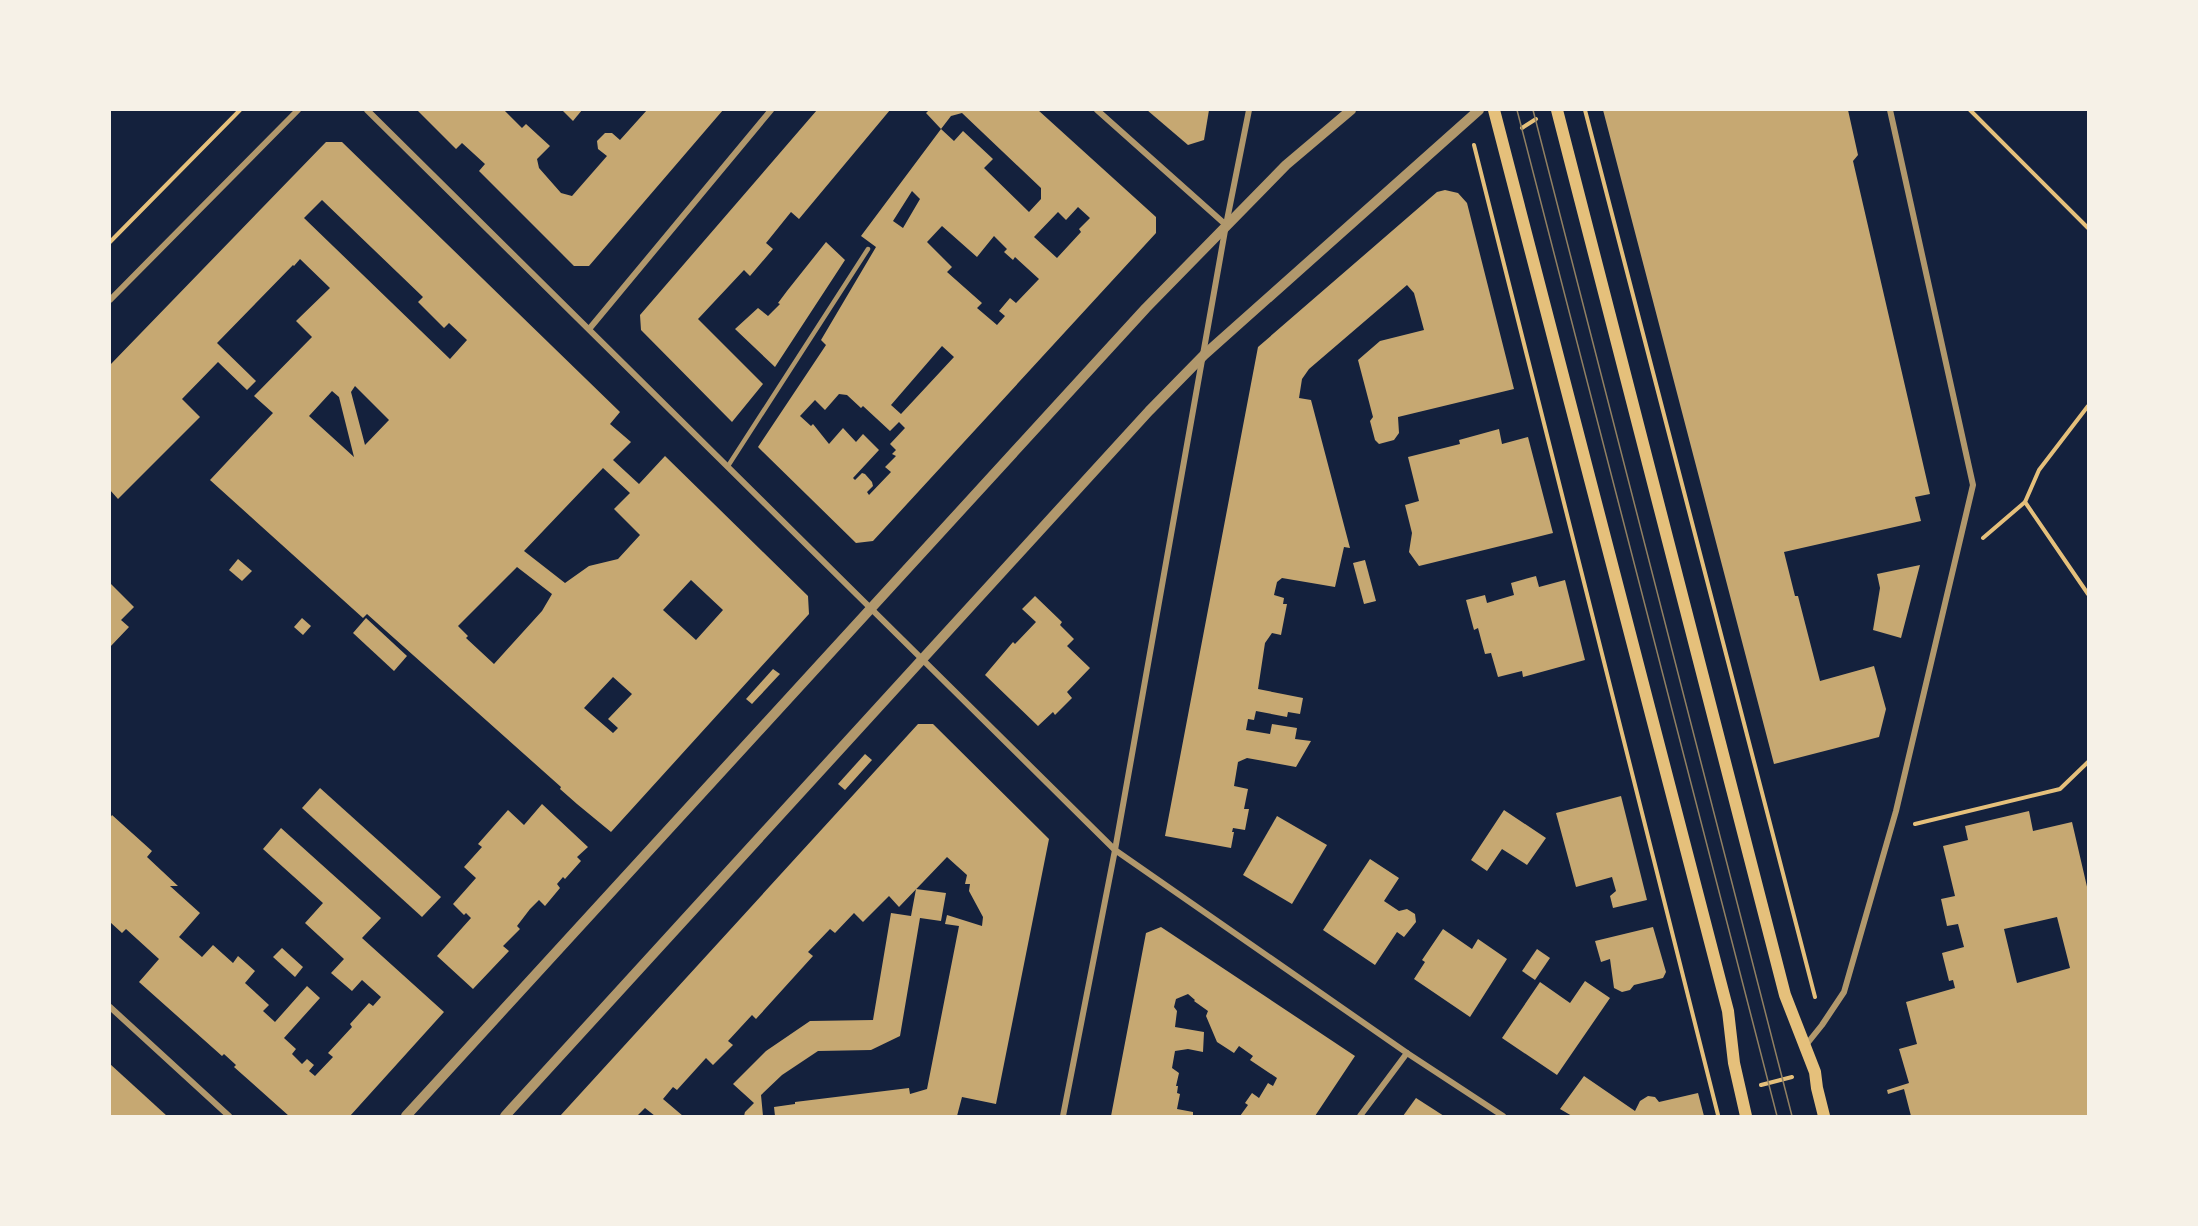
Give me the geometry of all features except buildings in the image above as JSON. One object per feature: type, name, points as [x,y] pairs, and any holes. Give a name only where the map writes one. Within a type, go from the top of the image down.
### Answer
[{"type":"main road","points":[[1494,110],[1728,1011],[1734,1063],[1746,1116]]},
{"type":"main road","points":[[1557,110],[1785,995],[1815,1072],[1824,1116]]},
{"type":"street","points":[[110,300],[298,110]]},
{"type":"street","points":[[367,110],[590,328],[1115,850],[1407,1053],[1503,1116]]},
{"type":"street","points":[[590,328],[771,110]]},
{"type":"street","points":[[1097,110],[1226,225]]},
{"type":"street","points":[[1063,1116],[1115,850],[1226,225],[1249,110]]},
{"type":"street","points":[[406,1116],[1146,308],[1286,165],[1351,110]]},
{"type":"street","points":[[505,1116],[1149,411],[1204,355],[1479,110]]},
{"type":"street","points":[[1806,1046],[1844,992],[1891,830],[1973,485],[1890,110]]},
{"type":"street","points":[[110,1007],[229,1116]]},
{"type":"street","points":[[1360,1116],[1407,1053]]},
{"type":"lane","points":[[728,466],[868,249]]},
{"type":"path","points":[[110,242],[240,110]]},
{"type":"path","points":[[1585,110],[1822,1025]]},
{"type":"path","points":[[1970,110],[2088,228]]},
{"type":"path","points":[[1467,121],[1719,1116]]},
{"type":"path","points":[[1956,561],[2025,502],[2039,470],[2088,406]]},
{"type":"path","points":[[2025,502],[2088,594]]},
{"type":"path","points":[[1891,830],[2060,789],[2088,762]]},
{"type":"path","points":[[1755,1087],[1797,1076]]},
{"type":"tram line","points":[[1517,110],[1777,1116]]},
{"type":"tram line","points":[[1533,110],[1792,1116]]}]
